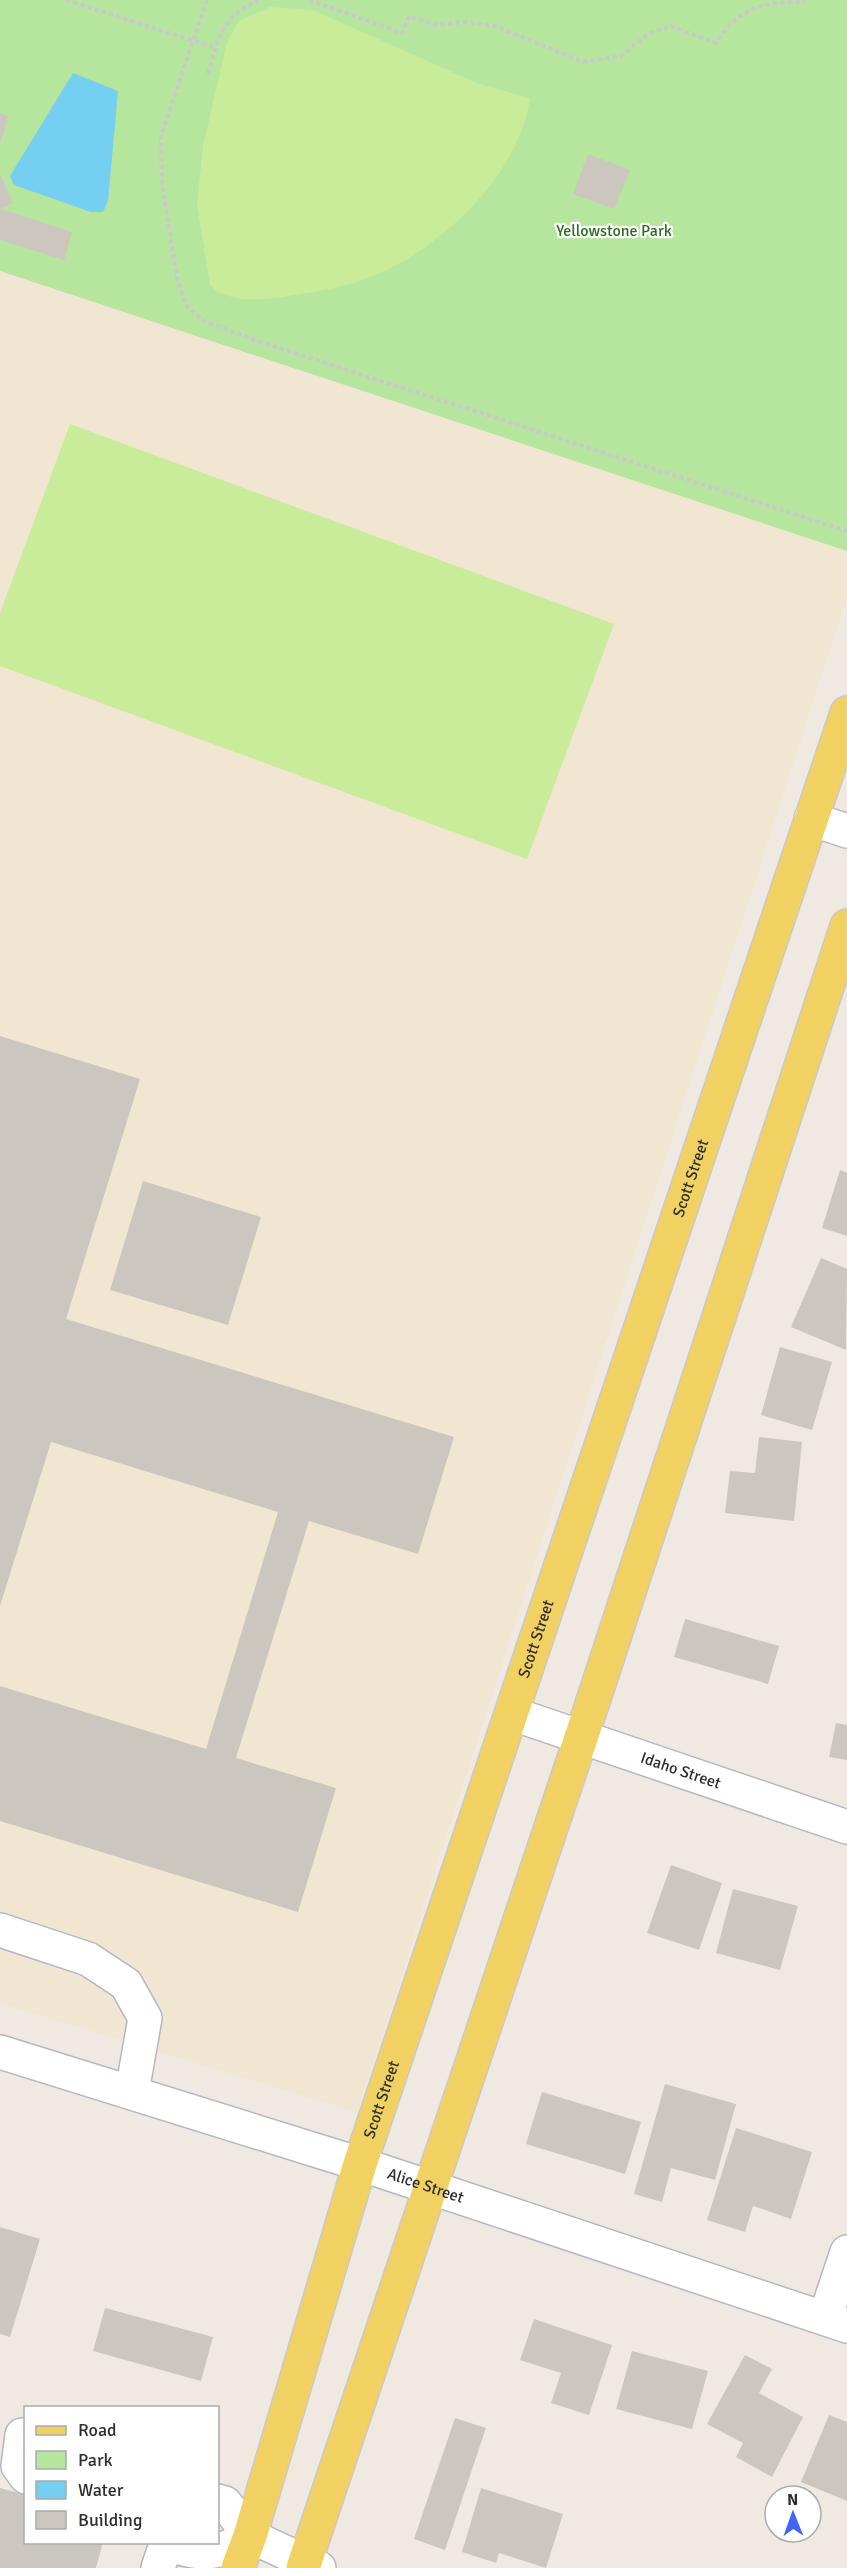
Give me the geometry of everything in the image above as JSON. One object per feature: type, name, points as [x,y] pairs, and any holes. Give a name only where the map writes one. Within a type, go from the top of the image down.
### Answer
[{"type":"main road","name":"Scott Street","points":[[238,2568],[250,2536],[360,2164],[513,1714],[847,712]]},
{"type":"main road","points":[[309,2567],[431,2188],[847,926]]},
{"type":"street","points":[[811,819],[847,831]]},
{"type":"street","name":"Idaho Street","points":[[513,1714],[582,1735],[847,1827]]},
{"type":"street","points":[[0,1930],[88,1959],[126,1984],[145,2018],[132,2092]]},
{"type":"street","name":"Alice Street","points":[[0,2052],[360,2164],[836,2322]]},
{"type":"street","points":[[836,2322],[847,2252]]},
{"type":"street","points":[[16,2433],[18,2466],[24,2474]]},
{"type":"street","points":[[219,2501],[225,2503],[250,2536],[309,2567]]},
{"type":"street","points":[[163,2552],[222,2552],[250,2536]]},
{"type":"path","points":[[66,0],[194,39],[216,48]]},
{"type":"path","points":[[207,0],[161,135],[162,183],[177,278],[188,308],[204,321],[257,341],[847,531]]},
{"type":"path","points":[[208,74],[221,32],[236,12],[258,0]]},
{"type":"path","points":[[309,0],[402,33],[409,16],[435,25],[464,22],[495,26],[583,62],[621,56],[648,34],[671,26],[716,43],[726,27],[763,4],[806,2]]},
{"type":"shaded area","points":[[0,271],[847,551],[847,597],[357,2112],[0,2003]]},
{"type":"green space","name":"Yellowstone Park","points":[[0,0],[847,0],[847,551],[0,271]]},
{"type":"green space","points":[[270,7],[313,10],[479,84],[530,98],[523,127],[510,155],[493,182],[448,230],[422,249],[395,266],[349,284],[278,297],[246,299],[226,295],[210,285],[197,205],[203,146],[227,42],[239,21]]},
{"type":"green space","points":[[70,424],[614,624],[527,859],[0,666],[0,613]]},
{"type":"water","points":[[73,73],[118,91],[108,201],[103,212],[91,212],[14,185],[10,176]]},
{"type":"building","points":[[0,113],[8,116],[1,142],[0,142]]},
{"type":"building","points":[[588,154],[630,170],[614,209],[573,194]]},
{"type":"building","points":[[0,174],[13,203],[1,209],[72,232],[64,260],[0,240]]},
{"type":"building","points":[[0,1036],[140,1079],[66,1319],[454,1437],[418,1554],[309,1521],[236,1758],[336,1788],[298,1912],[0,1821],[0,1686],[206,1749],[278,1512],[51,1442],[0,1606]]},
{"type":"building","points":[[840,1170],[847,1173],[847,1236],[822,1228]]},
{"type":"building","points":[[143,1181],[261,1217],[228,1325],[110,1290]]},
{"type":"building","points":[[821,1258],[847,1269],[846,1350],[791,1327]]},
{"type":"building","points":[[780,1347],[832,1362],[812,1430],[761,1415]]},
{"type":"building","points":[[759,1437],[802,1442],[794,1521],[725,1513],[730,1471],[755,1473]]},
{"type":"building","points":[[685,1619],[779,1646],[768,1684],[674,1657]]},
{"type":"building","points":[[836,1723],[847,1725],[847,1760],[829,1757]]},
{"type":"building","points":[[671,1865],[722,1883],[699,1950],[647,1933]]},
{"type":"building","points":[[733,1889],[798,1906],[780,1970],[716,1953]]},
{"type":"building","points":[[665,2084],[736,2104],[715,2180],[671,2168],[662,2202],[634,2194]]},
{"type":"building","points":[[542,2092],[641,2122],[625,2174],[526,2144]]},
{"type":"building","points":[[736,2128],[812,2152],[791,2219],[753,2206],[745,2232],[707,2220]]},
{"type":"building","points":[[0,2227],[40,2239],[10,2337],[0,2334]]},
{"type":"building","points":[[105,2308],[213,2337],[201,2381],[93,2351]]},
{"type":"building","points":[[534,2319],[612,2345],[589,2415],[551,2403],[561,2373],[520,2360]]},
{"type":"building","points":[[632,2351],[708,2371],[692,2429],[616,2409]]},
{"type":"building","points":[[745,2355],[772,2369],[759,2393],[803,2417],[772,2477],[736,2457],[743,2443],[707,2424]]},
{"type":"building","points":[[829,2415],[847,2422],[847,2501],[823,2491],[823,2484],[801,2482]]},
{"type":"building","points":[[455,2418],[486,2428],[445,2550],[414,2539]]},
{"type":"building","points":[[0,2488],[24,2494],[24,2544],[102,2544],[96,2568],[0,2568]]},
{"type":"building","points":[[481,2488],[563,2514],[546,2568],[499,2553],[496,2563],[462,2552]]}]
